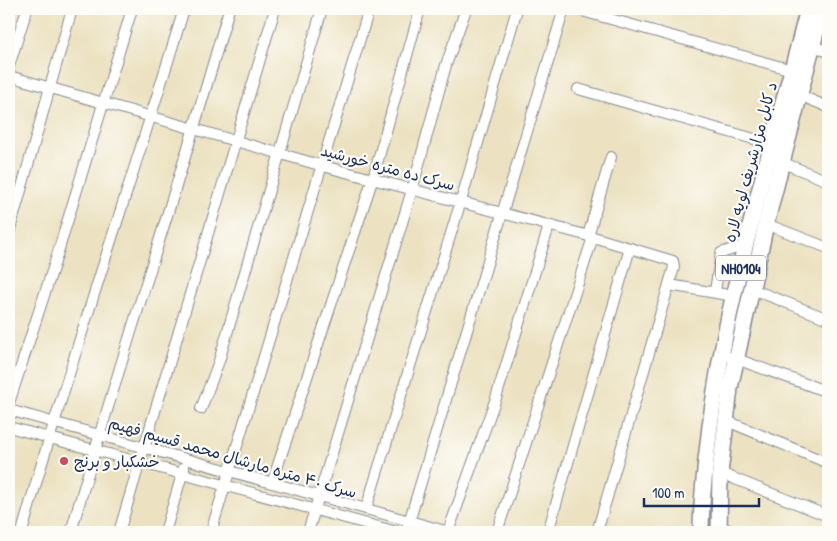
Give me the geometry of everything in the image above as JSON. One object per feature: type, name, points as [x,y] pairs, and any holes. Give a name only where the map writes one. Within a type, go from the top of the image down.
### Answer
[{"type":"highway","name":"د کابل مزارشریف لویه لاره","points":[[701,532],[701,499],[716,383],[734,296],[792,70],[819,15]]},
{"type":"highway","name":"د کابل مزارشریف لویه لاره","points":[[719,529],[720,473],[730,388],[766,224],[819,15]]},
{"type":"street","points":[[9,66],[27,9]]},
{"type":"street","points":[[9,233],[72,9]]},
{"type":"street","points":[[9,403],[132,9]]},
{"type":"street","points":[[22,532],[48,438],[184,9]]},
{"type":"street","points":[[71,532],[99,435],[195,128],[229,9]]},
{"type":"street","points":[[119,532],[275,9]]},
{"type":"street","points":[[201,409],[218,361],[322,9]]},
{"type":"street","points":[[211,532],[369,9]]},
{"type":"street","points":[[272,483],[373,178],[420,9]]},
{"type":"street","points":[[308,532],[412,190],[446,65],[466,9]]},
{"type":"street","points":[[359,527],[461,201],[517,9]]},
{"type":"street","points":[[406,532],[564,9]]},
{"type":"street","points":[[575,9],[792,70]]},
{"type":"street","points":[[812,45],[828,52]]},
{"type":"street","name":"سرک ده متره خورشید","points":[[9,76],[151,115],[323,166],[461,201],[501,214],[673,261],[674,267],[669,285]]},
{"type":"street","points":[[578,89],[772,144]]},
{"type":"street","points":[[799,95],[828,107]]},
{"type":"street","points":[[497,532],[590,237],[612,157]]},
{"type":"street","points":[[781,162],[828,181]]},
{"type":"street","points":[[766,224],[828,248]]},
{"type":"street","points":[[448,532],[496,398],[548,226]]},
{"type":"street","points":[[715,291],[721,253],[746,245]]},
{"type":"street","points":[[548,532],[630,248]]},
{"type":"street","points":[[597,532],[669,285],[715,291],[734,296]]},
{"type":"street","points":[[752,289],[828,319]]},
{"type":"street","points":[[722,353],[828,392]]},
{"type":"street","name":"سرک ۴۰ متره مارشال محمد قسیم فهیم","points":[[9,410],[448,532]]},
{"type":"street","points":[[727,421],[828,463]]},
{"type":"street","name":"سرک ۴۰ متره مارشال محمد قسیم فهیم","points":[[9,427],[315,510],[359,527],[397,532]]},
{"type":"street","points":[[165,532],[187,459]]},
{"type":"street","points":[[720,473],[828,516]]},
{"type":"street","points":[[719,529],[735,532]]},
{"type":"place","name":"خشکبار و برنج","points":[[64,461]]}]
